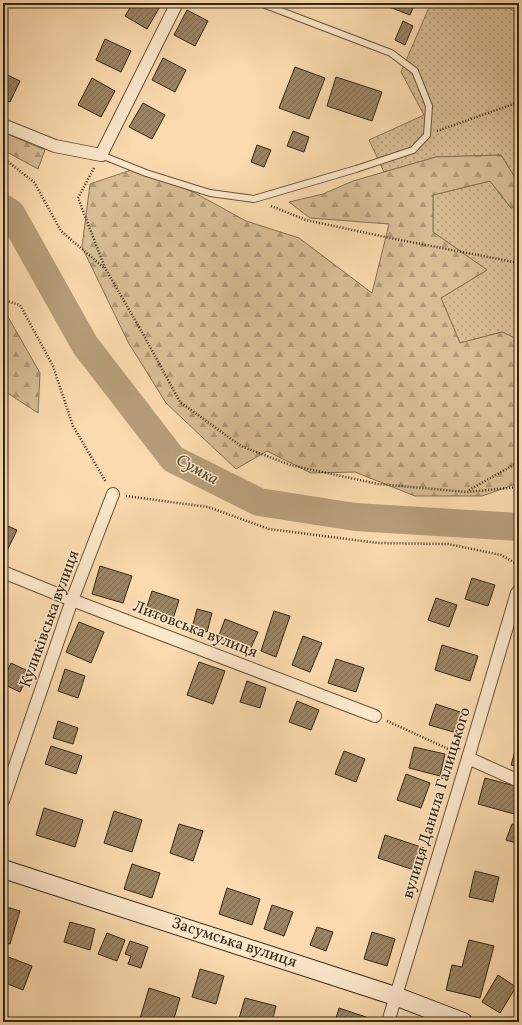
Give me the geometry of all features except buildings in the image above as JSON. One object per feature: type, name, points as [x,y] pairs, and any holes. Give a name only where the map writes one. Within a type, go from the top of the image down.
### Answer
[{"type":"street","points":[[3,125],[55,146],[101,155],[177,3]]},
{"type":"street","name":"Куликівська вулиця","points":[[3,801],[72,600],[113,494]]},
{"type":"street","name":"Литовська вулиця","points":[[3,572],[72,600],[375,716]]},
{"type":"street","name":"вулиця Данила Галицького","points":[[388,1022],[518,592]]},
{"type":"street","points":[[468,758],[519,781]]},
{"type":"street","name":"Засумська вулиця","points":[[3,869],[395,996],[463,1022]]},
{"type":"lane","points":[[101,155],[146,173],[210,193],[254,199],[356,169],[413,150],[427,135],[429,106],[415,72],[391,53],[260,3]]},
{"type":"path","points":[[427,135],[519,102]]},
{"type":"path","points":[[101,155],[78,198],[105,268],[180,402],[241,446],[290,465],[378,484],[467,492],[519,487]]},
{"type":"path","points":[[3,158],[34,182],[61,231],[105,268]]},
{"type":"path","points":[[254,199],[306,220],[519,263]]},
{"type":"path","points":[[3,300],[20,305],[53,366],[73,426],[113,494],[208,507],[269,529],[378,543],[448,544],[501,555],[519,565]]},
{"type":"path","points":[[467,492],[519,462]]},
{"type":"path","points":[[375,716],[468,758]]},
{"type":"green space","points":[[431,3],[501,3],[519,14],[519,184],[501,155],[436,157],[384,172],[369,140],[424,115],[401,72]]},
{"type":"green space","points":[[3,132],[45,150],[38,169],[3,150]]},
{"type":"green space","points":[[501,155],[519,184],[519,204],[511,208],[490,181],[433,195],[433,232],[487,270],[441,298],[460,343],[502,332],[519,340],[519,483],[482,496],[415,496],[355,472],[311,473],[267,451],[236,469],[166,403],[128,342],[82,247],[90,184],[137,168],[195,193],[246,221],[299,238],[372,293],[389,224],[310,218],[289,202],[323,194],[353,181],[436,157]]},
{"type":"green space","points":[[490,181],[511,208],[519,204],[519,340],[502,332],[460,343],[441,298],[487,270],[433,232],[433,195]]},
{"type":"green space","points":[[3,308],[40,373],[38,413],[3,390]]},
{"type":"waterway","name":"Сумка","points":[[3,208],[11,213],[85,345],[173,459],[259,502],[355,517],[519,527]]}]
